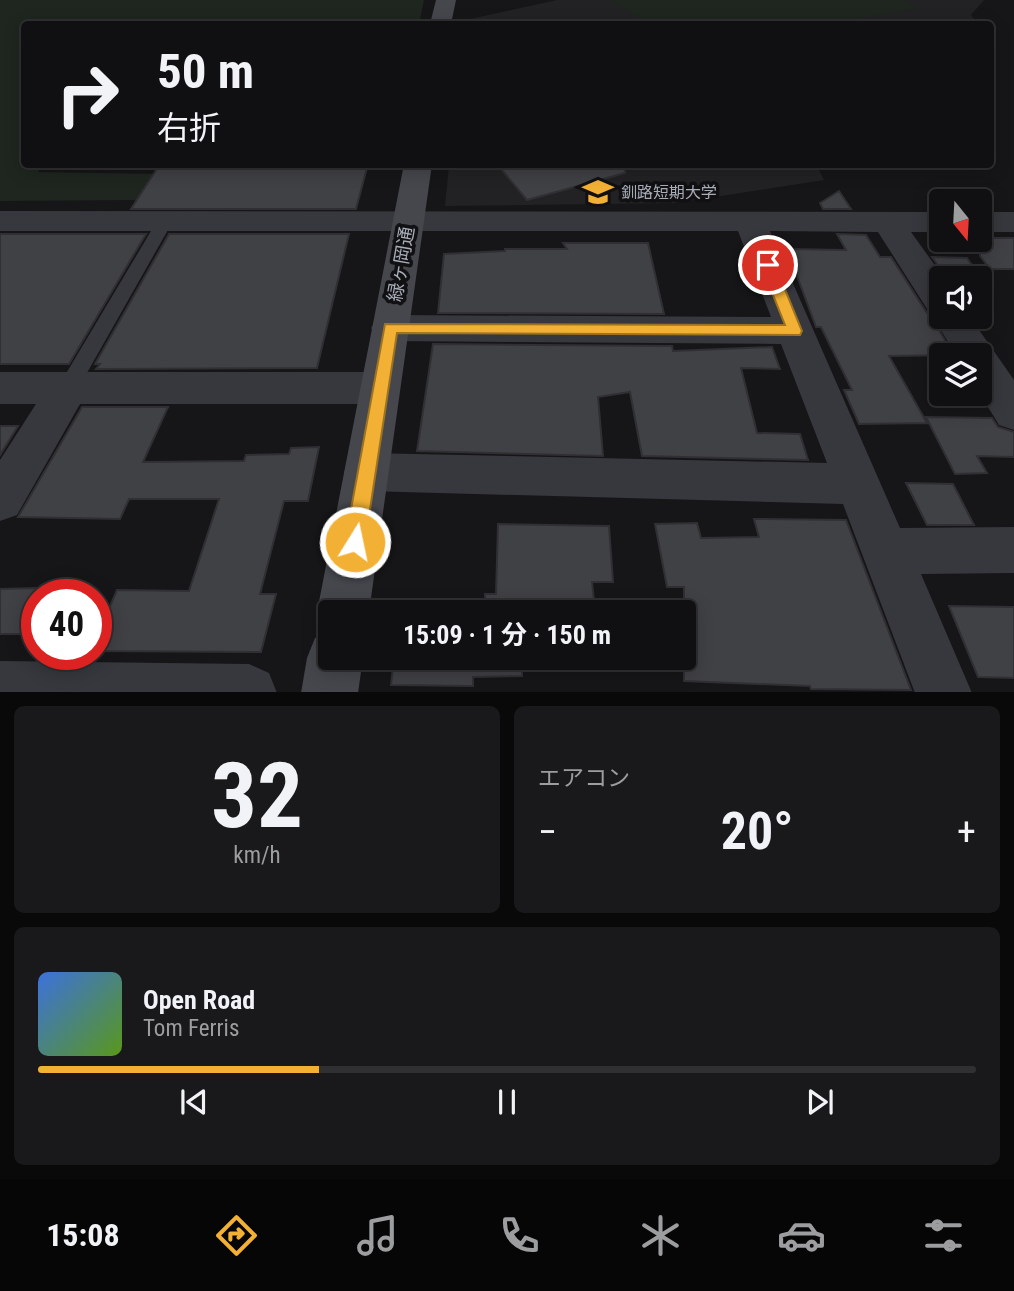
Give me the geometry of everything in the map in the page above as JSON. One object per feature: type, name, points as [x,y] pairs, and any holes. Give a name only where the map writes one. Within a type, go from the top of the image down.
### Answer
[{"type":"street","points":[[442,21],[446,0]]},
{"type":"street","name":"緑ヶ岡通","points":[[345,600],[417,168]]},
{"type":"street","points":[[0,221],[929,222]]},
{"type":"street","points":[[750,222],[944,692]]},
{"type":"street","points":[[888,222],[929,284]]},
{"type":"street","points":[[992,222],[1014,222]]},
{"type":"street","points":[[390,328],[795,331]]},
{"type":"street","points":[[992,379],[1014,412]]},
{"type":"street","points":[[0,388],[380,388]]},
{"type":"street","points":[[0,500],[68,388]]},
{"type":"street","points":[[368,472],[858,484]]},
{"type":"street","points":[[886,551],[1014,550]]},
{"type":"street","points":[[328,692],[333,670]]},
{"type":"street","points":[[0,689],[249,692]]},
{"type":"lane","points":[[68,388],[165,221]]},
{"type":"shaded area","points":[[0,0],[424,0],[420,21],[21,21],[21,168],[41,168],[38,172],[158,174],[142,200],[0,201]]},
{"type":"shaded area","points":[[557,0],[984,0],[971,15],[976,21],[466,20]]},
{"type":"shaded area","points":[[610,0],[905,0],[918,8],[845,21],[644,21]]},
{"type":"shaded area","name":"釧路短期大学","points":[[449,168],[818,168],[824,180],[676,203],[445,206]]},
{"type":"building","points":[[157,168],[367,168],[356,209],[131,209]]},
{"type":"building","points":[[500,168],[624,168],[625,173],[527,200]]},
{"type":"building","points":[[839,191],[851,209],[823,209],[820,203]]},
{"type":"building","points":[[0,234],[146,234],[69,364],[0,364]]},
{"type":"building","points":[[169,234],[349,234],[317,368],[96,369],[100,364],[95,364]]},
{"type":"building","points":[[837,234],[866,235],[880,257],[891,257],[929,314],[929,329],[939,329],[946,343],[929,343],[929,355],[889,356],[927,423],[859,424],[844,390],[852,390],[821,327],[816,327],[787,249],[846,250]]},
{"type":"building","points":[[992,238],[1014,238],[1014,269],[992,269],[980,256],[980,252],[992,252]]},
{"type":"building","points":[[563,243],[648,243],[664,314],[438,313],[444,254],[505,249],[567,249]]},
{"type":"building","points":[[932,257],[967,258],[973,266],[938,266]]},
{"type":"building","points":[[433,344],[672,346],[673,351],[772,347],[780,369],[741,368],[757,433],[800,434],[808,460],[642,456],[630,392],[598,397],[603,456],[417,451]]},
{"type":"building","points":[[82,407],[168,407],[143,462],[244,461],[246,455],[289,454],[291,448],[319,447],[308,501],[284,501],[260,594],[276,594],[261,652],[112,651],[112,602],[117,590],[189,591],[219,499],[129,499],[120,519],[18,517]]},
{"type":"building","points":[[926,417],[992,418],[998,427],[1014,432],[1014,457],[977,456],[987,473],[955,474]]},
{"type":"building","points":[[0,426],[18,426],[0,455]]},
{"type":"building","points":[[906,483],[953,484],[974,525],[927,525]]},
{"type":"building","points":[[754,519],[846,520],[911,690],[811,689],[810,686],[684,681],[684,670],[696,670],[696,600],[684,600],[684,587],[667,587],[655,524],[697,523],[701,538],[759,537]]},
{"type":"building","points":[[498,524],[609,526],[613,582],[592,582],[594,600],[485,600],[485,594],[496,594]]},
{"type":"building","points":[[21,588],[21,634],[0,634],[0,589]]},
{"type":"building","points":[[949,606],[1014,607],[1014,678],[978,677]]},
{"type":"building","points":[[393,670],[522,670],[522,676],[473,677],[473,686],[391,685]]},
{"type":"place","name":"釧路短期大学","points":[[598,192]]},
{"type":"route","points":[[355,542],[390,328],[795,331],[768,265]]}]
